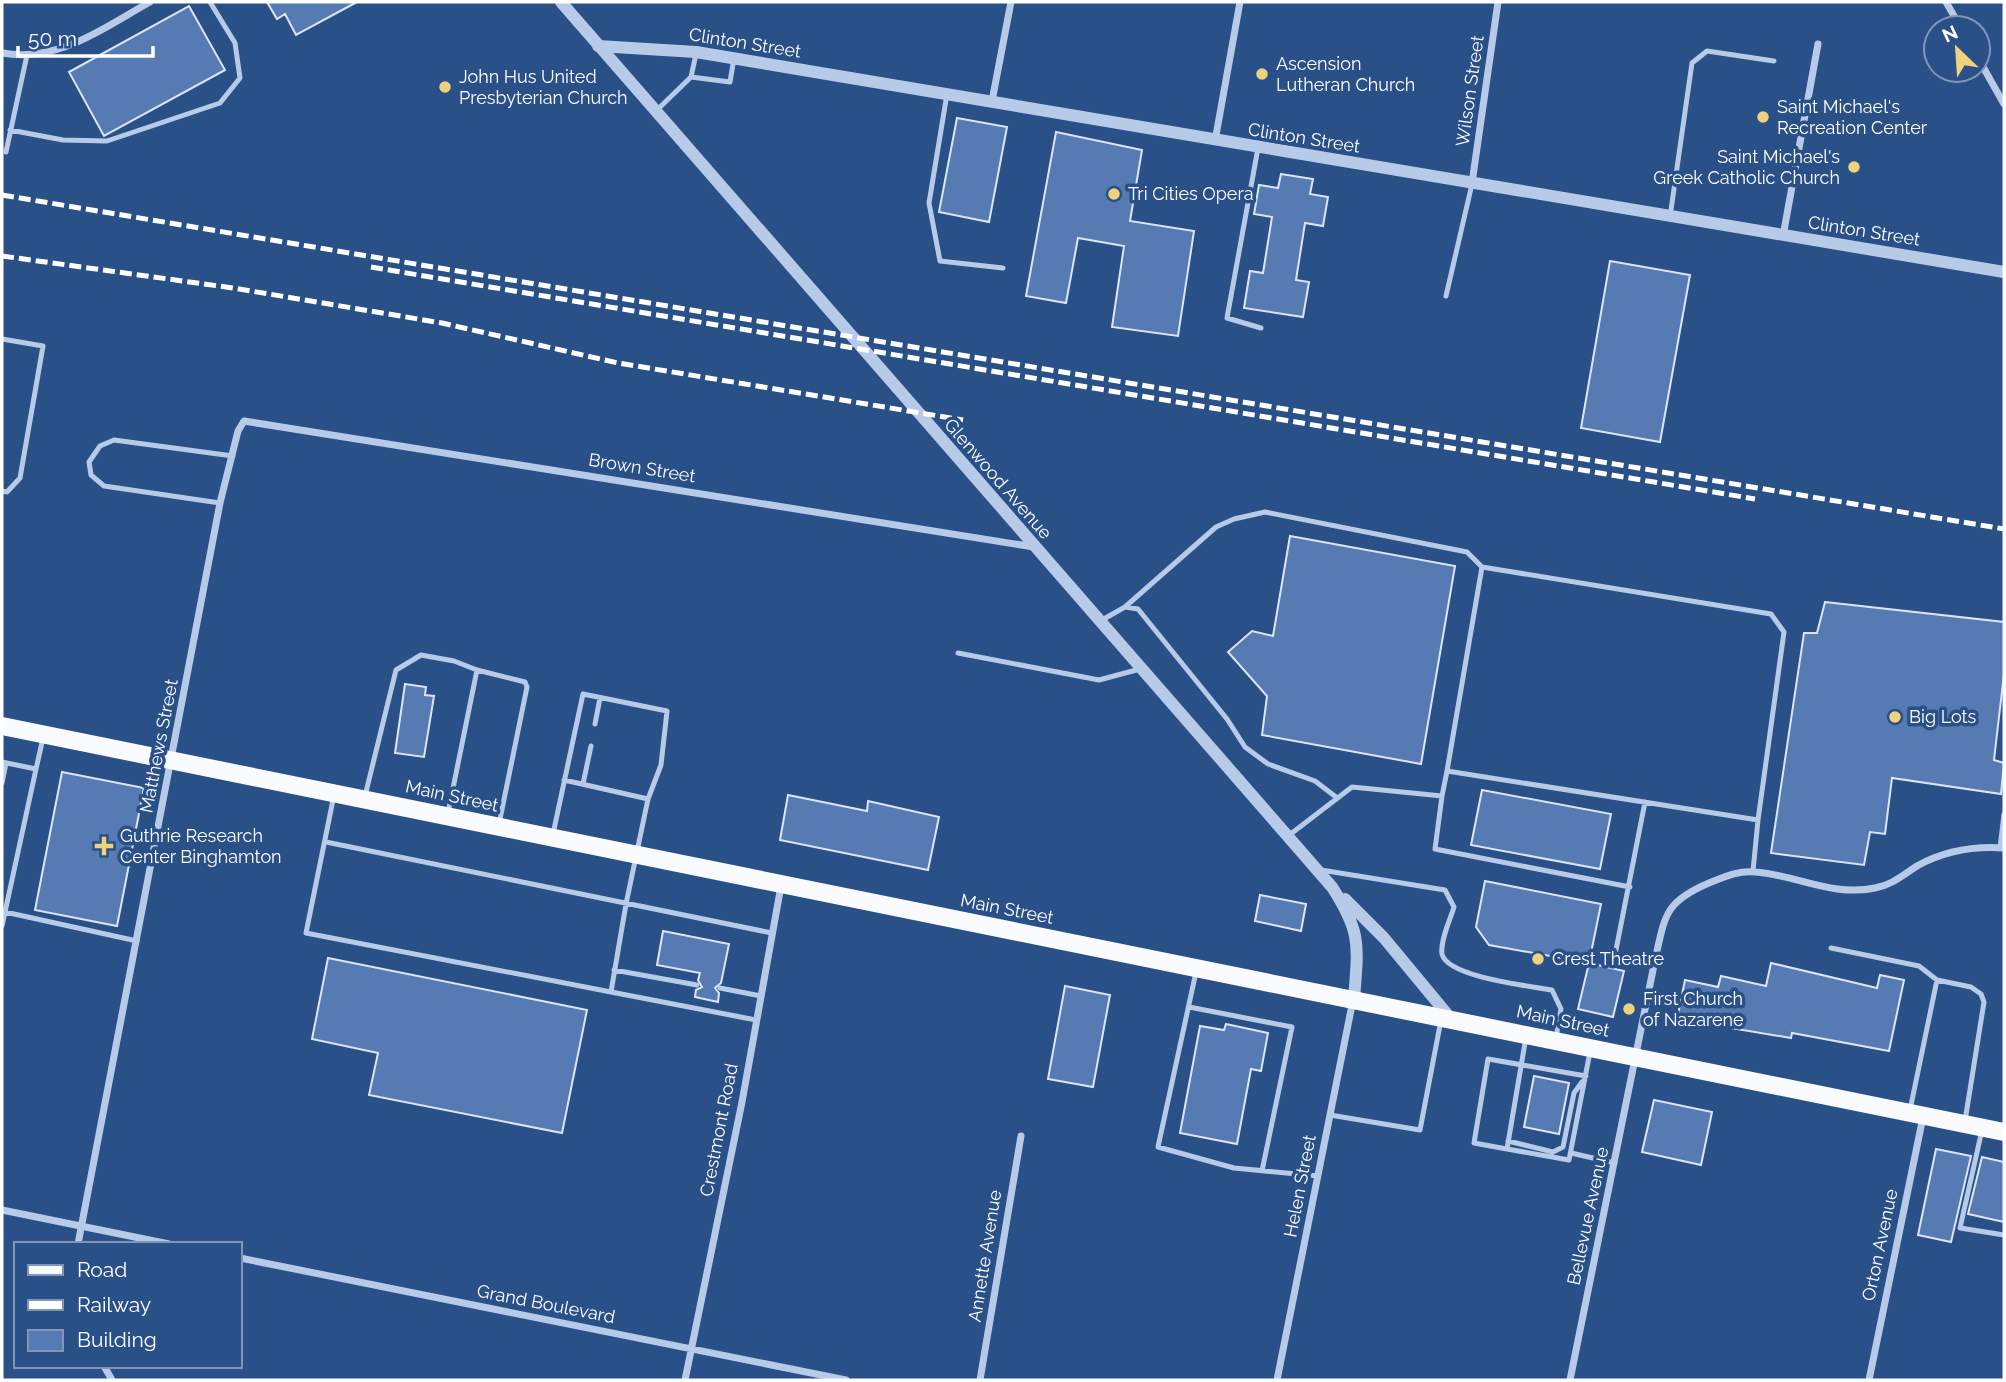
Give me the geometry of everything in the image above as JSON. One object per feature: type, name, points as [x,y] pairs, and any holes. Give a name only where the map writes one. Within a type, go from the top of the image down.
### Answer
[{"type":"main road","name":"Main Street","points":[[2,726],[2004,1132]]},
{"type":"street","points":[[2,54],[46,55],[71,46],[150,2]]},
{"type":"street","name":"Glenwood Avenue","points":[[561,2],[1332,887],[1352,917],[1357,934],[1353,999]]},
{"type":"street","points":[[992,102],[1011,2]]},
{"type":"street","points":[[1215,141],[1240,2]]},
{"type":"street","name":"Wilson Street","points":[[1472,184],[1498,2]]},
{"type":"street","points":[[1783,236],[1818,44]]},
{"type":"street","name":"Clinton Street","points":[[598,47],[696,52],[734,58],[2004,272]]},
{"type":"street","points":[[1992,83],[2004,104]]},
{"type":"street","name":"Brown Street","points":[[244,421],[1034,547]]},
{"type":"street","name":"Matthews Street","points":[[78,1242],[173,761],[220,503],[238,431],[244,421]]},
{"type":"street","points":[[1754,872],[1850,892],[1878,888],[1919,866],[1961,849],[2002,848]]},
{"type":"street","name":"Bellevue Avenue","points":[[1570,1380],[1655,960],[1668,909],[1680,898],[1706,884],[1734,873],[1754,872]]},
{"type":"street","name":"Crestmont Road","points":[[685,1380],[757,1020],[781,885]]},
{"type":"street","points":[[1332,887],[1384,938],[1446,1018]]},
{"type":"street","name":"Helen Street","points":[[1277,1380],[1353,999]]},
{"type":"street","name":"Orton Avenue","points":[[1869,1380],[1916,1114]]},
{"type":"street","name":"Annette Avenue","points":[[980,1380],[1021,1136]]},
{"type":"street","points":[[2,1210],[159,1242]]},
{"type":"street","name":"Grand Boulevard","points":[[242,1258],[846,1380]]},
{"type":"lane","points":[[10,130],[63,140],[107,141],[220,103],[240,78],[235,43],[210,2]]},
{"type":"lane","points":[[1670,217],[1692,63],[1706,51],[1774,61]]},
{"type":"lane","points":[[655,112],[691,77],[696,52]]},
{"type":"lane","points":[[6,152],[27,55]]},
{"type":"lane","points":[[691,77],[730,82],[734,58]]},
{"type":"lane","points":[[947,94],[929,203],[940,261],[1003,268]]},
{"type":"lane","points":[[1258,148],[1227,318],[1261,328]]},
{"type":"lane","points":[[1446,296],[1472,184]]},
{"type":"lane","points":[[2,339],[43,346],[20,478],[8,492],[2,491]]},
{"type":"lane","points":[[220,503],[104,486],[91,475],[89,463],[100,446],[114,440],[233,456]]},
{"type":"lane","points":[[1099,621],[1125,607],[1216,527],[1234,519],[1265,512],[1467,552],[1482,567],[1771,614],[1784,632],[1758,820],[1754,872]]},
{"type":"lane","points":[[1482,567],[1435,849],[1630,887]]},
{"type":"lane","points":[[1125,607],[1138,609],[1150,622],[1227,719],[1245,747],[1268,764],[1315,781],[1336,797]]},
{"type":"lane","points":[[958,653],[1099,680],[1141,669]]},
{"type":"lane","points":[[365,800],[396,670],[421,655],[454,660],[477,670],[525,682],[527,687],[498,827]]},
{"type":"lane","points":[[448,817],[477,670]]},
{"type":"lane","points":[[553,838],[583,694],[667,711],[661,765],[648,799],[611,992]]},
{"type":"lane","points":[[595,724],[600,698]]},
{"type":"lane","points":[[2,926],[44,735]]},
{"type":"lane","points":[[583,784],[591,746]]},
{"type":"lane","points":[[2,783],[4,763],[36,769]]},
{"type":"lane","points":[[1447,771],[1758,820]]},
{"type":"lane","points":[[564,780],[648,799]]},
{"type":"lane","points":[[1288,837],[1352,787],[1443,796]]},
{"type":"lane","points":[[334,794],[306,933],[757,1020]]},
{"type":"lane","points":[[1615,955],[1645,802]]},
{"type":"lane","points":[[2002,848],[2004,814]]},
{"type":"lane","points":[[326,842],[772,933]]},
{"type":"lane","points":[[1316,869],[1445,890],[1454,907],[1441,951],[1444,961],[1453,969],[1552,990],[1561,1009],[1556,1041]]},
{"type":"lane","points":[[5,912],[137,940]]},
{"type":"lane","points":[[1831,948],[1919,966],[1937,980],[1971,987],[1981,994],[1984,1002],[1965,1124]]},
{"type":"lane","points":[[1197,968],[1157,1147],[1234,1168],[1318,1176]]},
{"type":"lane","points":[[614,970],[697,985]]},
{"type":"lane","points":[[1916,1114],[1937,980]]},
{"type":"lane","points":[[720,988],[761,996]]},
{"type":"lane","points":[[1189,1007],[1292,1027],[1262,1171]]},
{"type":"lane","points":[[1330,1115],[1420,1130],[1446,1018]]},
{"type":"lane","points":[[1507,1149],[1527,1034]]},
{"type":"lane","points":[[1585,1078],[1488,1059],[1474,1143],[1569,1160],[1591,1048]]},
{"type":"lane","points":[[1508,1141],[1553,1152],[1563,1147],[1574,1093],[1585,1078]]},
{"type":"lane","points":[[1983,1128],[1961,1228],[2004,1235]]},
{"type":"lane","points":[[1571,1153],[1615,1163]]},
{"type":"building","points":[[267,2],[357,2],[296,35],[285,14],[277,19]]},
{"type":"building","points":[[189,6],[225,70],[104,136],[69,72]]},
{"type":"building","points":[[957,118],[1007,127],[989,222],[939,212]]},
{"type":"building","points":[[1056,132],[1142,150],[1130,221],[1194,231],[1178,336],[1112,327],[1124,246],[1078,238],[1066,303],[1026,296]]},
{"type":"building","points":[[1281,174],[1313,179],[1310,194],[1328,197],[1323,226],[1305,223],[1296,280],[1309,282],[1303,317],[1244,308],[1250,271],[1263,273],[1272,217],[1254,214],[1259,185],[1278,188]]},
{"type":"building","points":[[1610,261],[1690,275],[1660,442],[1581,428]]},
{"type":"building","points":[[1290,536],[1455,566],[1421,764],[1262,735],[1267,696],[1228,652],[1252,631],[1273,636]]},
{"type":"building","name":"Big Lots","points":[[1825,602],[2004,622],[2004,674],[1994,760],[2004,763],[2001,794],[1892,778],[1885,834],[1870,832],[1864,865],[1771,853],[1804,633],[1817,633]]},
{"type":"building","points":[[405,684],[426,687],[425,695],[434,696],[424,757],[395,753]]},
{"type":"building","points":[[62,772],[144,788],[117,926],[35,910]]},
{"type":"building","points":[[1482,790],[1611,814],[1600,869],[1471,845]]},
{"type":"building","points":[[788,795],[867,811],[868,801],[939,817],[928,870],[780,840]]},
{"type":"building","points":[[1485,881],[1601,904],[1589,963],[1489,945],[1476,927]]},
{"type":"building","points":[[1260,895],[1306,904],[1301,931],[1255,921]]},
{"type":"building","points":[[663,931],[729,944],[721,983],[715,988],[719,993],[718,1002],[695,997],[696,990],[702,987],[698,980],[700,973],[657,965]]},
{"type":"building","points":[[328,958],[587,1010],[562,1133],[369,1095],[378,1053],[312,1039]]},
{"type":"building","points":[[1589,963],[1624,971],[1613,1017],[1578,1009]]},
{"type":"building","points":[[1771,963],[1877,988],[1880,975],[1904,980],[1889,1051],[1792,1033],[1791,1038],[1677,1019],[1685,980],[1718,987],[1721,976],[1766,986]]},
{"type":"building","points":[[1065,986],[1110,995],[1093,1087],[1048,1079]]},
{"type":"building","points":[[1226,1024],[1268,1033],[1261,1071],[1251,1069],[1237,1144],[1180,1133],[1200,1026],[1224,1030]]},
{"type":"building","points":[[1534,1076],[1569,1083],[1559,1134],[1524,1127]]},
{"type":"building","points":[[1654,1100],[1712,1112],[1701,1165],[1642,1152]]},
{"type":"building","points":[[1936,1149],[1971,1156],[1951,1242],[1918,1235]]},
{"type":"building","points":[[1982,1157],[2004,1162],[2004,1222],[1968,1214]]},
{"type":"railway","points":[[2,195],[2004,529]]},
{"type":"railway","points":[[2,256],[233,288],[442,323],[618,363],[963,420]]},
{"type":"railway","points":[[371,267],[1755,499]]},
{"type":"place","name":"Ascension Lutheran Church","points":[[1262,74]]},
{"type":"place","name":"John Hus United Presbyterian Church","points":[[445,87]]},
{"type":"place","name":"Saint Michael's Recreation Center","points":[[1763,117]]},
{"type":"place","name":"Saint Michael's Greek Catholic Church","points":[[1854,167]]},
{"type":"place","name":"Tri Cities Opera","points":[[1114,194]]},
{"type":"place","name":"Big Lots","points":[[1895,717]]},
{"type":"place","name":"Guthrie Research Center Binghamton","points":[[104,846]]},
{"type":"place","name":"Crest Theatre","points":[[1538,959]]},
{"type":"place","name":"First Church of Nazarene","points":[[1629,1009]]}]
